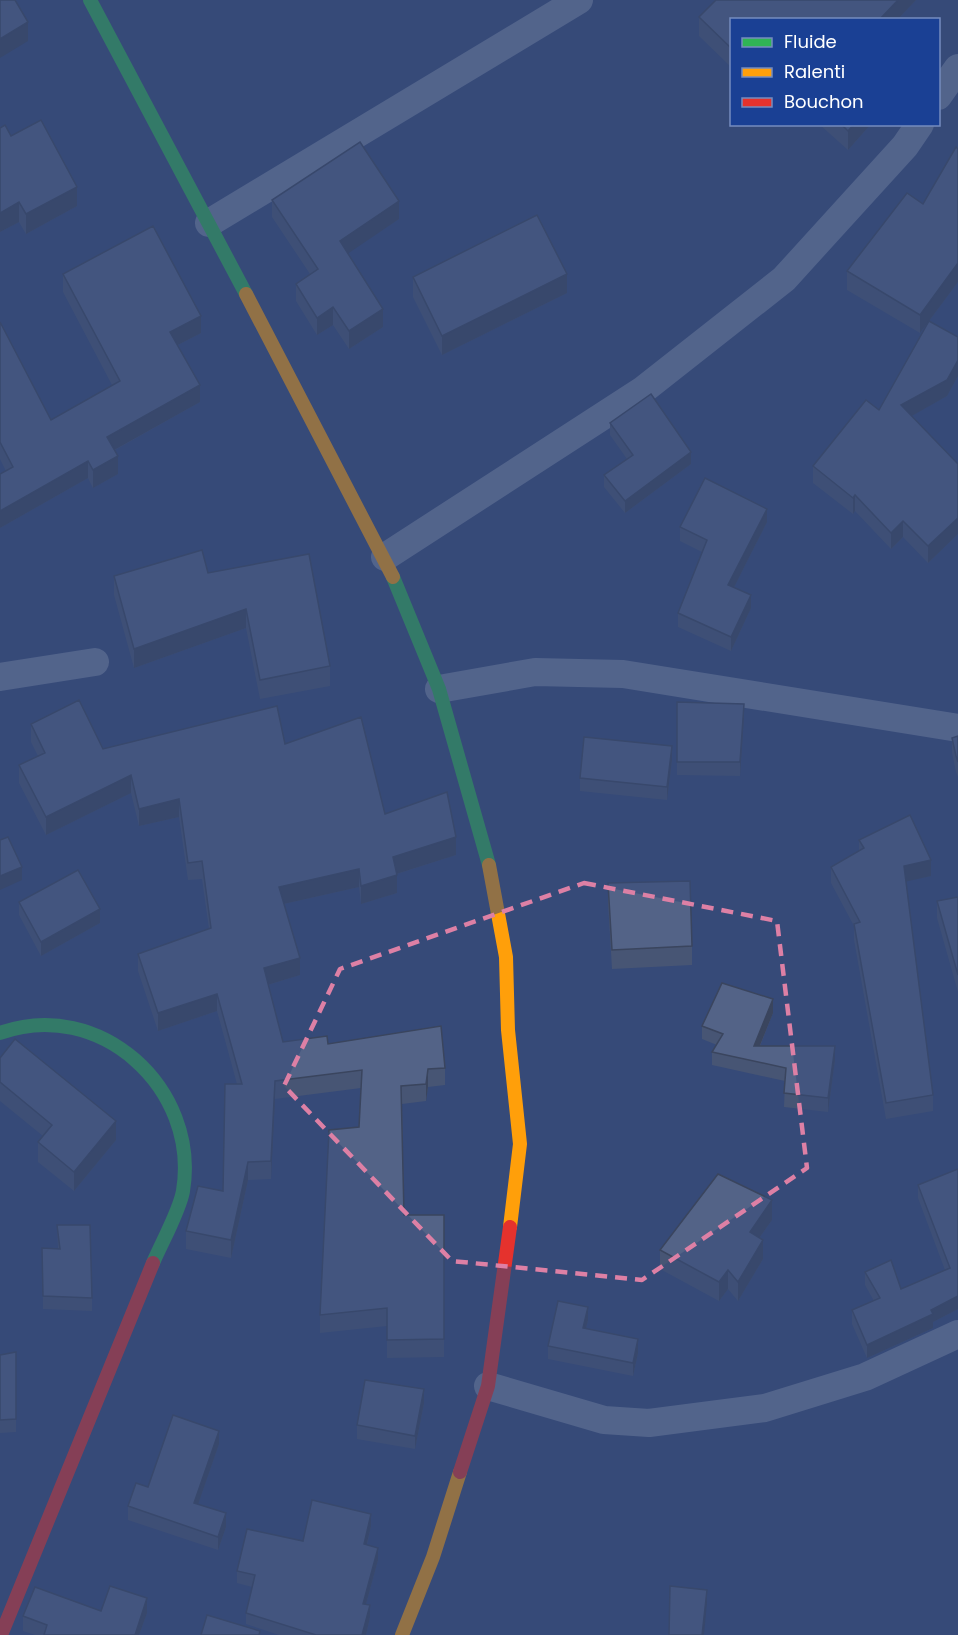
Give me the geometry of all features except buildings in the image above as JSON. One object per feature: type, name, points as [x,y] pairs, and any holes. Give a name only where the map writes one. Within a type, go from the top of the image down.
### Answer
[{"type":"street","points":[[90,0],[385,557],[439,689],[477,815],[495,892],[506,957],[508,1030],[520,1144],[488,1386],[433,1557],[402,1635]]},
{"type":"street","points":[[208,223],[579,0]]},
{"type":"street","points":[[940,95],[958,68]]},
{"type":"street","points":[[385,557],[643,390],[784,279],[905,146],[919,126]]},
{"type":"street","points":[[0,677],[95,662]]},
{"type":"street","points":[[439,689],[536,672],[623,674],[958,728]]},
{"type":"street","points":[[0,1033],[11,1028],[56,1024],[89,1032],[127,1051],[156,1078],[180,1132],[183,1191],[1,1635]]},
{"type":"street","points":[[488,1386],[604,1420],[649,1423],[765,1408],[865,1377],[958,1334]]},
{"type":"highlighted area","points":[[584,883],[777,921],[807,1168],[642,1280],[452,1261],[284,1086],[340,969]]},
{"type":"traffic: fast","points":[[90,0],[246,294]]},
{"type":"traffic: fast","points":[[393,577],[439,689],[489,865]]},
{"type":"traffic: fast","points":[[0,1033],[37,1025],[73,1028],[106,1040],[135,1060],[159,1086],[176,1118],[184,1153],[183,1191],[153,1263]]},
{"type":"traffic: slow","points":[[246,294],[393,577]]},
{"type":"traffic: slow","points":[[489,865],[506,957],[508,1030],[520,1144],[510,1227]]},
{"type":"traffic: slow","points":[[402,1635],[433,1557],[460,1472]]},
{"type":"traffic: jam","points":[[460,1472],[488,1386],[510,1227]]},
{"type":"traffic: jam","points":[[1,1635],[153,1263]]}]
